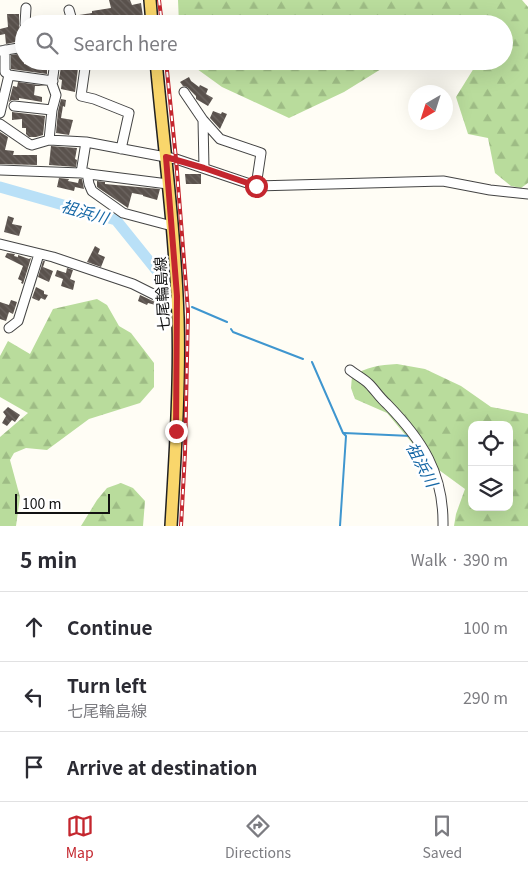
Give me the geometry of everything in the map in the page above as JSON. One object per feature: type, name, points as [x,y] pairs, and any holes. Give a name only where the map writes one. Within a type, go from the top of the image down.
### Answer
[{"type":"main road","points":[[150,0],[151,15]]},
{"type":"main road","name":"七尾輪島線","points":[[157,70],[172,226],[177,306],[176,431],[171,526]]},
{"type":"street","points":[[26,8],[26,15]]},
{"type":"street","points":[[69,10],[70,15]]},
{"type":"street","points":[[3,50],[5,72],[9,75],[53,81]]},
{"type":"street","points":[[50,140],[52,110],[56,95],[53,81],[54,70]]},
{"type":"street","points":[[85,70],[81,96],[94,99],[129,113],[121,149]]},
{"type":"street","points":[[0,113],[9,75]]},
{"type":"street","points":[[184,92],[220,139],[261,153],[256,186]]},
{"type":"street","points":[[14,106],[52,110]]},
{"type":"street","points":[[204,120],[204,168]]},
{"type":"street","points":[[0,124],[32,145],[50,140],[86,142],[166,157],[256,186],[443,180],[490,190],[528,194]]},
{"type":"street","points":[[86,142],[84,173],[92,191],[123,213],[172,226]]},
{"type":"street","points":[[0,170],[84,173],[168,184]]},
{"type":"street","points":[[0,244],[39,254],[133,284],[177,306]]},
{"type":"street","points":[[9,328],[18,321],[39,254]]},
{"type":"street","points":[[350,370],[368,383],[415,435],[424,450],[436,472],[441,492],[443,526]]},
{"type":"green space","points":[[178,0],[522,0],[528,7],[528,183],[521,188],[511,186],[495,173],[488,138],[468,134],[456,97],[473,70],[513,70],[513,15],[179,15]]},
{"type":"green space","points":[[198,70],[379,70],[344,92],[289,118],[222,87]]},
{"type":"green space","points":[[97,299],[107,305],[119,326],[131,333],[154,363],[154,387],[140,403],[89,419],[47,450],[26,448],[14,453],[10,460],[20,497],[16,526],[0,526],[0,437],[28,413],[0,397],[0,356],[8,341],[30,354],[53,309]]},
{"type":"green space","points":[[397,364],[425,369],[461,386],[491,407],[528,414],[528,526],[454,526],[456,514],[465,489],[428,462],[387,413],[355,399],[351,388],[352,376],[379,366]]},
{"type":"green space","points":[[121,483],[133,488],[145,501],[143,526],[81,526],[107,488]]},
{"type":"building","points":[[109,0],[130,0],[132,5],[141,3],[143,15],[79,15],[92,13],[92,11],[111,8]]},
{"type":"building","points":[[7,14],[19,14],[15,15],[15,42],[6,44],[5,34],[0,35],[0,29],[8,27]]},
{"type":"building","points":[[15,54],[15,70],[11,69],[11,55]]},
{"type":"building","points":[[18,70],[47,70],[47,74]]},
{"type":"building","points":[[60,70],[78,70],[75,92],[61,89],[62,80],[59,79]]},
{"type":"building","points":[[189,77],[199,87],[200,85],[208,89],[206,94],[213,98],[208,106],[196,99],[196,96],[180,82]]},
{"type":"building","points":[[18,82],[46,86],[35,86],[34,95],[42,97],[42,102],[19,98],[19,100],[9,102],[13,86],[17,87]]},
{"type":"building","points":[[61,99],[66,100],[61,118],[73,120],[69,135],[56,133]]},
{"type":"building","points":[[213,111],[227,114],[220,129],[210,118]]},
{"type":"building","points":[[12,112],[45,116],[43,135],[29,137],[26,134],[26,128],[22,128],[22,119],[12,120]]},
{"type":"building","points":[[0,132],[8,137],[5,150],[14,151],[13,155],[37,155],[37,165],[0,164]]},
{"type":"building","points":[[51,146],[77,148],[76,167],[49,165]]},
{"type":"building","points":[[185,174],[201,174],[201,184],[186,184]]},
{"type":"building","points":[[59,178],[69,179],[68,181],[78,183],[79,179],[82,179],[84,189],[75,187],[74,191],[57,187]]},
{"type":"building","points":[[97,181],[105,182],[105,184],[160,189],[157,200],[132,193],[128,208],[97,187]]},
{"type":"building","points":[[8,216],[14,218],[12,224],[22,226],[19,236],[4,232]]},
{"type":"building","points":[[95,246],[100,249],[98,254],[105,257],[101,267],[87,262]]},
{"type":"building","points":[[7,253],[15,254],[14,256],[18,257],[18,255],[31,258],[23,284],[18,279],[23,266],[5,257]]},
{"type":"building","points":[[43,261],[45,261],[43,267],[53,271],[49,282],[38,277]]},
{"type":"building","points":[[67,268],[73,270],[70,279],[75,281],[73,290],[61,286],[63,279],[55,276],[57,270],[66,273]]},
{"type":"building","points":[[36,287],[48,295],[45,300],[41,298],[39,301],[32,298]]},
{"type":"building","points":[[140,295],[168,308],[166,313],[162,311],[163,307],[148,303],[147,305],[138,301]]},
{"type":"building","points":[[11,300],[17,302],[13,314],[9,312],[6,321],[0,319],[0,302],[9,305]]},
{"type":"building","points":[[8,407],[20,415],[15,422],[12,420],[7,426],[2,423],[6,416],[3,412]]},
{"type":"waterway","name":"祖浜川","points":[[0,187],[116,220],[170,287]]},
{"type":"waterway","name":"祖浜川","points":[[192,307],[227,322]]},
{"type":"waterway","name":"祖浜川","points":[[231,329],[233,332],[303,359]]},
{"type":"waterway","name":"祖浜川","points":[[312,362],[346,436],[340,526]]},
{"type":"waterway","name":"祖浜川","points":[[344,433],[411,436]]},
{"type":"railway","points":[[159,0],[161,15]]},
{"type":"railway","points":[[167,70],[188,311],[185,453],[181,526]]},
{"type":"route","points":[[176,431],[178,364],[177,296],[166,157],[256,186]]}]
